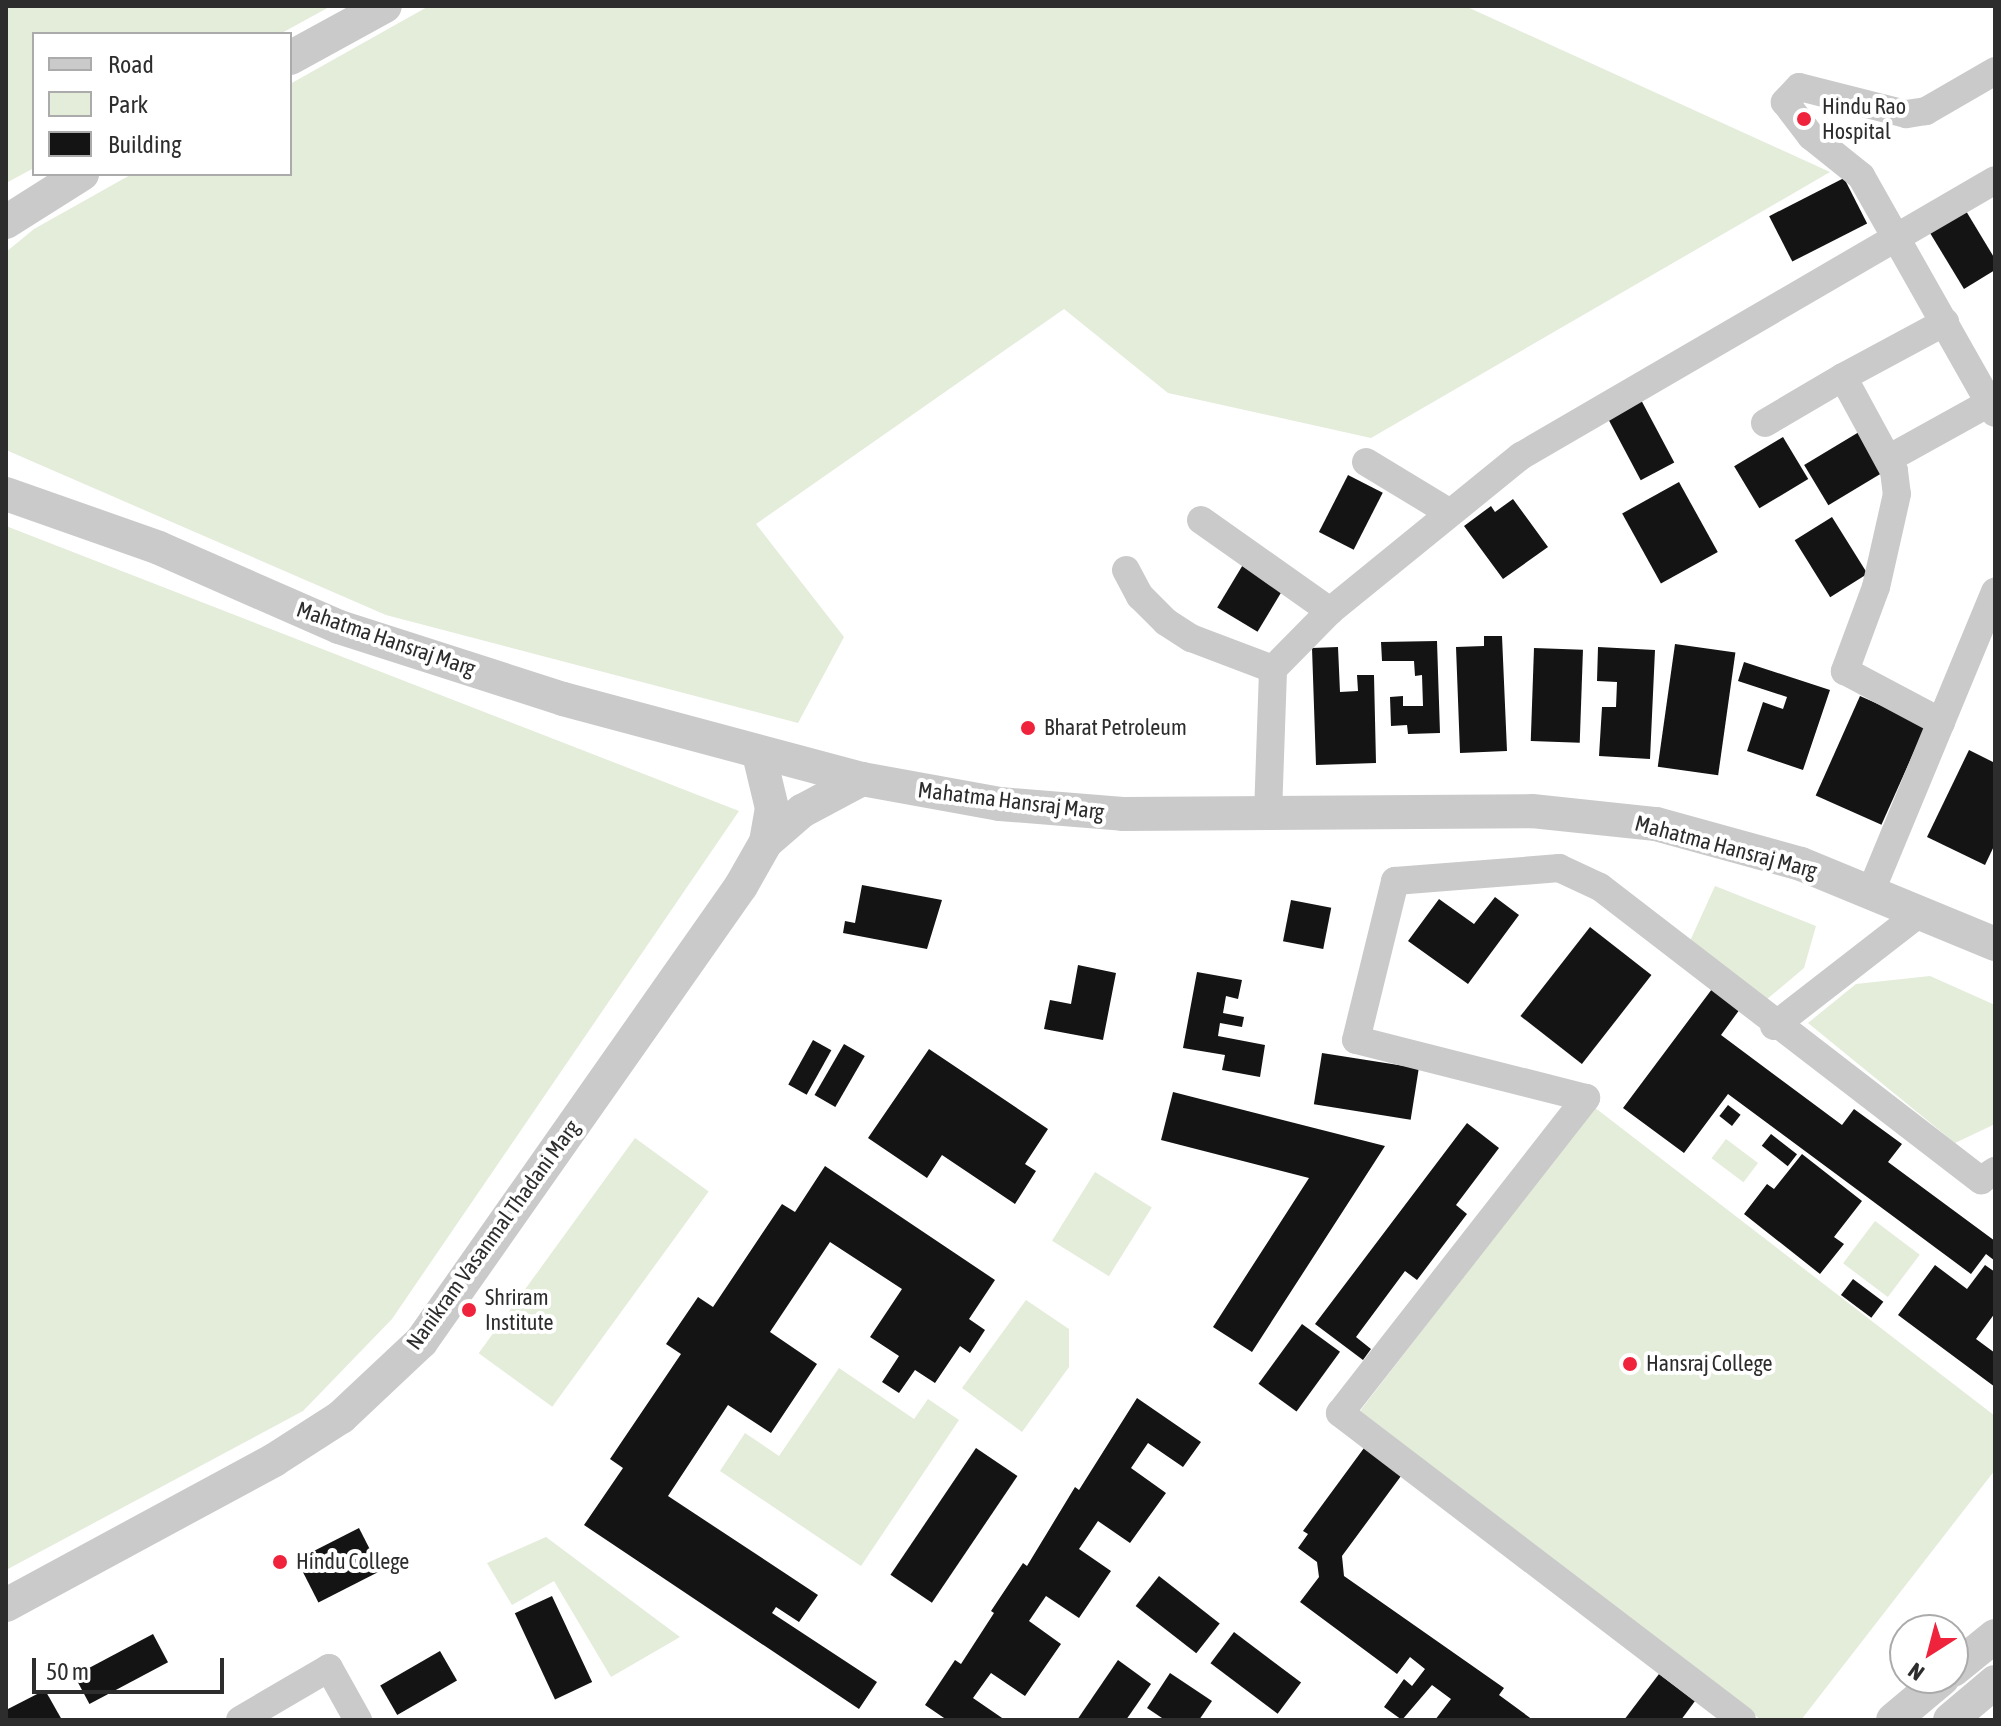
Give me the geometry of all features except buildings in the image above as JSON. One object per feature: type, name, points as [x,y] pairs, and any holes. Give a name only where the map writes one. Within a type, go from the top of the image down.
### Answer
[{"type":"street","points":[[292,57],[385,6]]},
{"type":"street","points":[[1888,459],[1992,408],[1861,176],[1786,108],[1787,94],[1799,87],[1906,114],[1926,111],[1995,71]]},
{"type":"street","points":[[6,222],[79,176]]},
{"type":"street","points":[[1268,814],[1273,669],[1330,611],[1447,511],[1521,456],[1995,180]]},
{"type":"street","points":[[1765,423],[1945,322]]},
{"type":"street","points":[[1843,377],[1888,459],[1897,494],[1896,518],[1845,671],[1941,722]]},
{"type":"street","points":[[1366,462],[1447,511]]},
{"type":"street","name":"Mahatma Hansraj Marg","points":[[6,494],[159,548],[339,627],[563,699],[759,754],[862,779],[1000,804],[1123,814],[1532,811],[1656,824],[1801,864],[1995,944]]},
{"type":"street","points":[[1201,520],[1330,611]]},
{"type":"street","points":[[1126,570],[1140,596],[1166,622],[1191,638],[1273,669]]},
{"type":"street","points":[[1871,891],[1995,592]]},
{"type":"street","points":[[759,754],[772,808],[766,842]]},
{"type":"street","points":[[766,842],[802,811],[862,779]]},
{"type":"street","name":"Nanikram Vasanmal Thadani Marg","points":[[6,1605],[274,1460],[341,1417],[421,1342],[741,886],[766,842]]},
{"type":"street","points":[[1742,1720],[1340,1413],[1586,1098],[1356,1040],[1395,881],[1559,868],[1600,887],[1774,1026],[1981,1180],[1995,1171]]},
{"type":"street","points":[[1774,1026],[1921,912]]},
{"type":"street","points":[[1924,1700],[1995,1636]]},
{"type":"street","points":[[240,1720],[329,1668],[358,1720]]},
{"type":"street","points":[[1950,1720],[1995,1682]]},
{"type":"green space","points":[[6,6],[331,6],[284,32],[32,32],[32,169],[6,183]]},
{"type":"green space","points":[[429,6],[1465,6],[1830,172],[1371,438],[1168,393],[1064,309],[756,524],[844,637],[798,723],[386,615],[6,450],[6,252],[34,229],[128,176],[292,176],[292,83]]},
{"type":"green space","points":[[6,526],[739,811],[392,1319],[303,1411],[6,1570]]},
{"type":"green space","points":[[1715,886],[1816,926],[1804,968],[1766,1000],[1690,941]]},
{"type":"green space","points":[[1930,976],[1995,1005],[1995,1124],[1955,1143],[1808,1023],[1856,984]]},
{"type":"green space","points":[[1594,1107],[1995,1416],[1995,1470],[1801,1720],[1761,1720],[1360,1411]]},
{"type":"green space","points":[[635,1138],[709,1191],[552,1407],[479,1353]]},
{"type":"green space","points":[[1726,1139],[1758,1163],[1744,1182],[1712,1158]]},
{"type":"green space","points":[[1095,1172],[1152,1208],[1109,1276],[1052,1241]]},
{"type":"green space","points":[[1875,1221],[1920,1255],[1888,1297],[1843,1263]]},
{"type":"green space","points":[[1026,1300],[1069,1329],[1069,1367],[1022,1432],[962,1388]]},
{"type":"green space","points":[[839,1368],[914,1419],[928,1399],[959,1420],[861,1566],[720,1471],[745,1433],[779,1456]]},
{"type":"green space","points":[[546,1537],[680,1637],[611,1677],[554,1581],[512,1605],[487,1563]]},
{"type":"place","name":"Hindu Rao Hospital","points":[[1804,119]]},
{"type":"place","name":"Bharat Petroleum","points":[[1028,728]]},
{"type":"place","name":"Shriram Institute","points":[[469,1310]]},
{"type":"place","name":"Hansraj College","points":[[1630,1364]]},
{"type":"place","name":"Hindu College","points":[[280,1562]]}]
